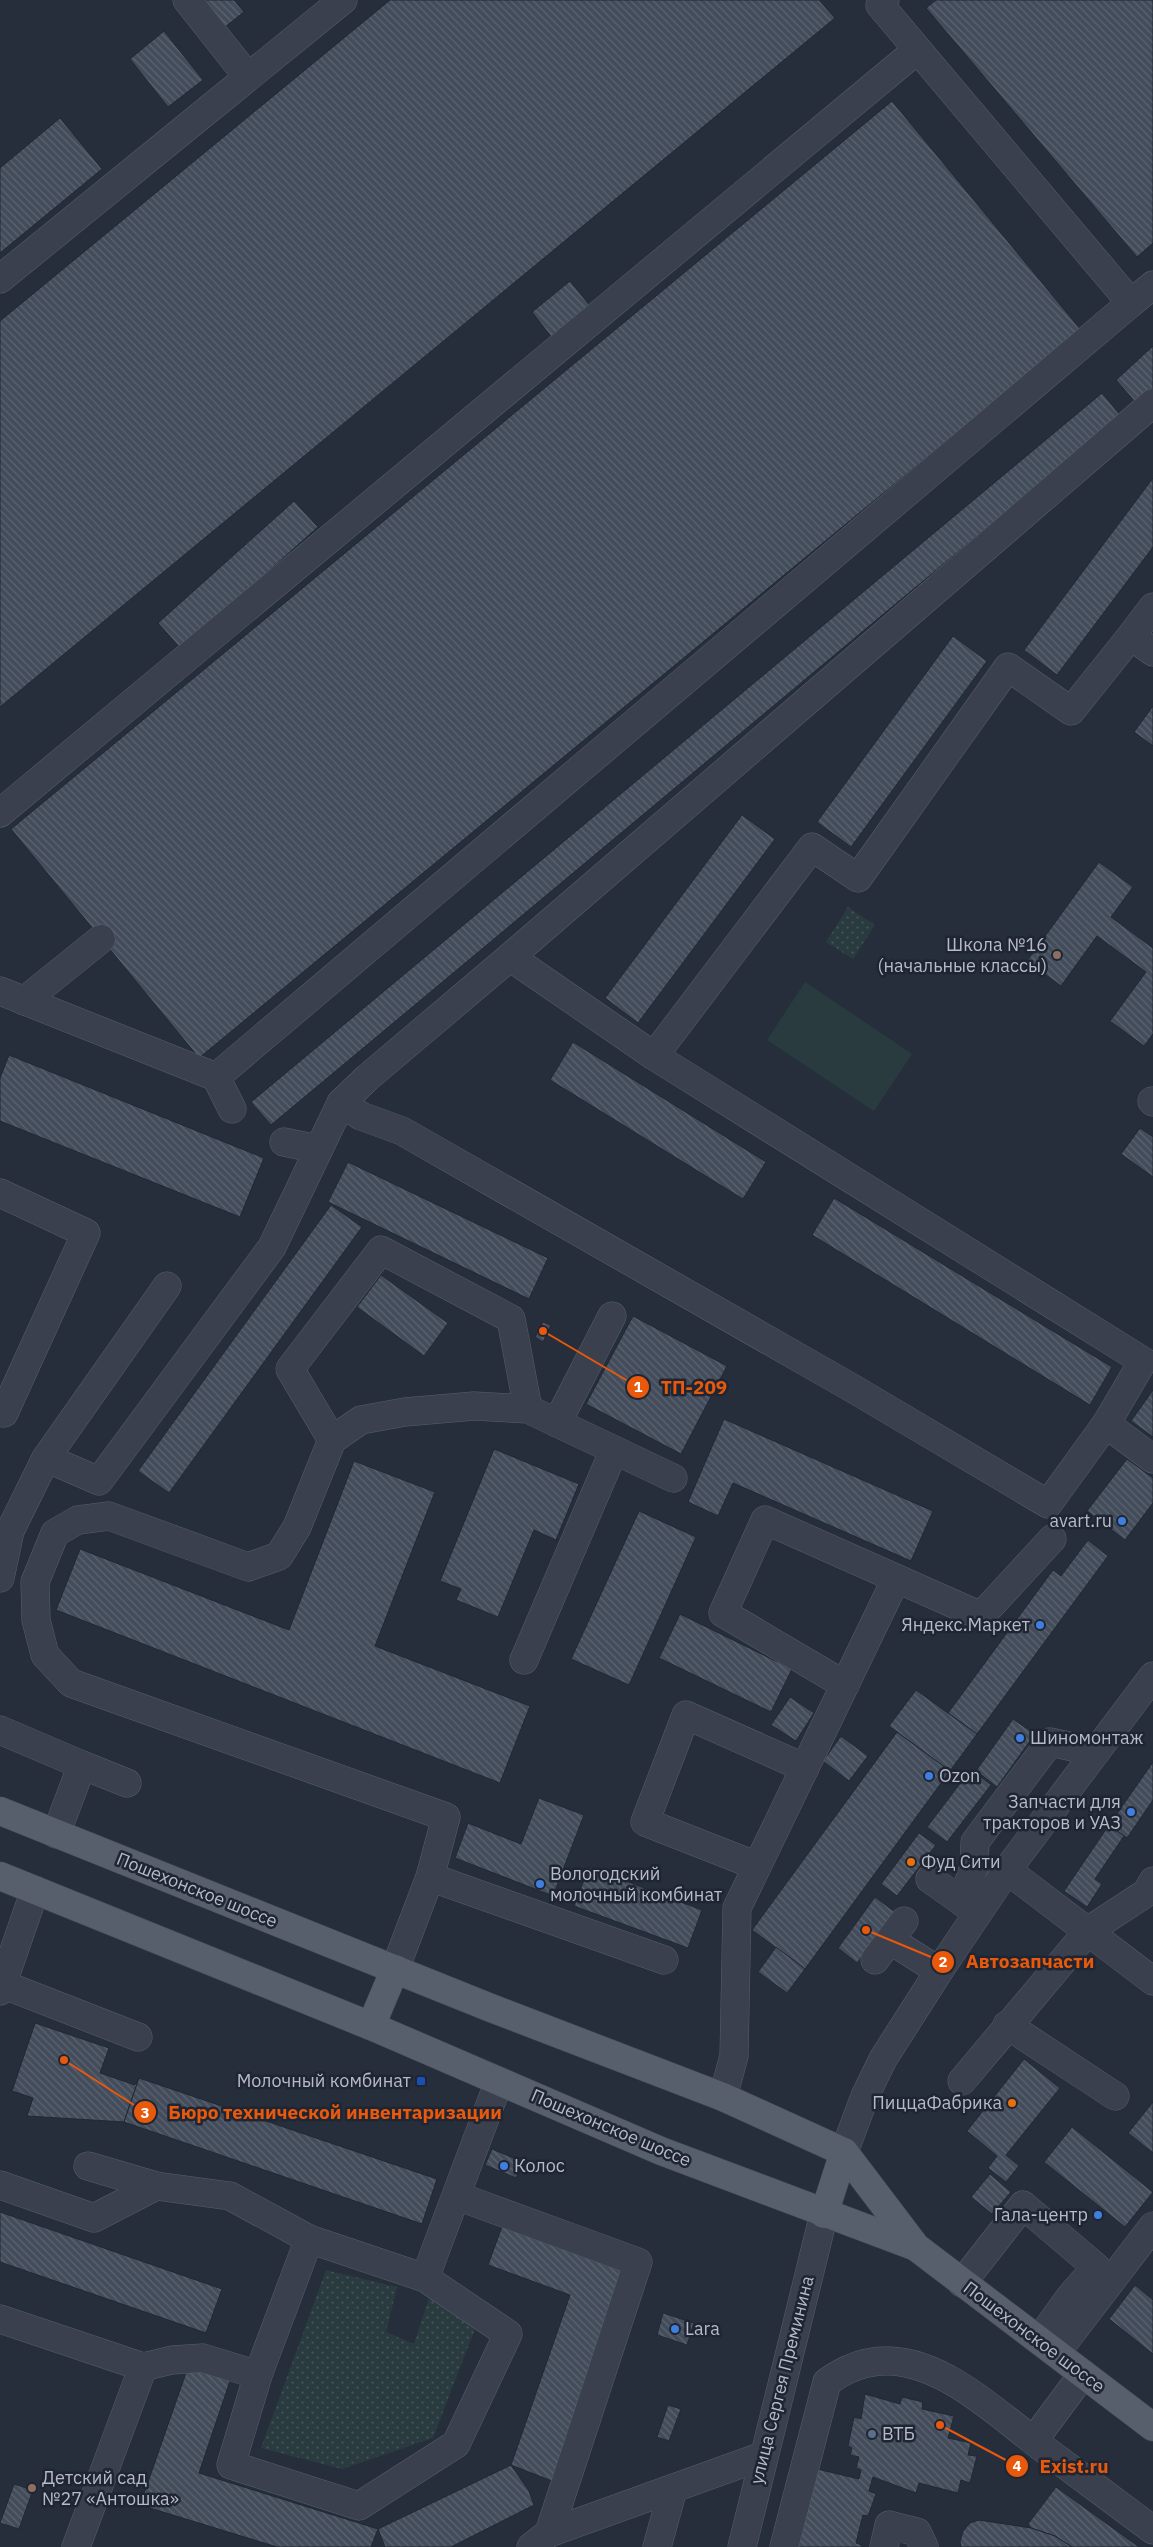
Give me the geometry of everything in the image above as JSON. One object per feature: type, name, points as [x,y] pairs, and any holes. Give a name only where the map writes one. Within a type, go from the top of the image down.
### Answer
[{"type":"main road","name":"Пошехонское шоссе","points":[[0,1811],[723,2097],[844,2152],[916,2247],[1153,2427]]},
{"type":"main road","name":"Пошехонское шоссе","points":[[0,1876],[371,2026],[661,2151],[824,2214],[916,2247]]},
{"type":"main road","points":[[371,2026],[394,1968]]},
{"type":"main road","points":[[824,2214],[844,2152]]},
{"type":"street","points":[[187,0],[248,77]]},
{"type":"street","points":[[0,279],[343,0]]},
{"type":"street","points":[[880,2],[917,50],[1132,303]]},
{"type":"street","points":[[0,813],[917,50]]},
{"type":"street","points":[[216,1077],[1153,285]]},
{"type":"street","points":[[46,1458],[99,1481],[272,1247],[340,1103],[366,1078],[1148,416]]},
{"type":"street","points":[[654,1056],[812,847],[858,878],[1008,667],[1070,711],[1153,607]]},
{"type":"street","points":[[1131,636],[1153,652]]},
{"type":"street","points":[[12,996],[101,939]]},
{"type":"street","points":[[340,1103],[361,1116],[411,1136],[835,1378],[1048,1504],[1106,1424],[1148,1354],[654,1056],[510,957]]},
{"type":"street","points":[[12,996],[216,1077],[232,1109]]},
{"type":"street","points":[[284,1142],[318,1149]]},
{"type":"street","points":[[0,1193],[86,1233],[4,1413],[0,1411]]},
{"type":"street","points":[[332,1440],[290,1369],[381,1250],[511,1319],[528,1409]]},
{"type":"street","points":[[0,1578],[10,1531],[46,1458],[167,1286]]},
{"type":"street","points":[[557,1423],[612,1316]]},
{"type":"street","points":[[394,1968],[430,1877],[446,1817],[72,1683],[45,1655],[36,1620],[35,1582],[55,1533],[78,1520],[109,1516],[248,1566],[279,1556],[297,1527],[332,1440],[361,1420],[405,1412],[474,1406],[528,1409],[673,1478]]},
{"type":"street","points":[[1106,1424],[1153,1459]]},
{"type":"street","points":[[524,1660],[614,1450]]},
{"type":"street","points":[[845,1685],[724,1613],[765,1520],[896,1580],[981,1616],[1052,1540]]},
{"type":"street","points":[[723,2097],[734,2056],[737,1908],[896,1580]]},
{"type":"street","points":[[844,2152],[865,2096],[883,2059],[939,1971],[970,1908],[1007,1870],[1153,1676]]},
{"type":"street","points":[[758,1866],[645,1822],[686,1714],[805,1768]]},
{"type":"street","points":[[0,1730],[127,1783]]},
{"type":"street","points":[[970,1908],[975,1842],[1050,1742],[1096,1752]]},
{"type":"street","points":[[56,1834],[82,1765]]},
{"type":"street","points":[[1007,1870],[1153,1981]]},
{"type":"street","points":[[430,1877],[664,1960]]},
{"type":"street","points":[[930,1879],[970,1908]]},
{"type":"street","points":[[35,1890],[1,1988],[138,2037]]},
{"type":"street","points":[[962,2081],[1007,2025],[1088,1931],[1151,1890]]},
{"type":"street","points":[[890,1940],[939,1971]]},
{"type":"street","points":[[1007,2025],[1115,2096]]},
{"type":"street","points":[[425,2278],[499,2081]]},
{"type":"street","points":[[88,2166],[156,2186],[230,2196],[309,2239],[425,2278],[508,2334],[456,2444],[359,2506],[231,2465],[258,2375],[309,2239]]},
{"type":"street","points":[[0,2185],[94,2218],[156,2186]]},
{"type":"street","points":[[456,2196],[638,2262],[540,2540]]},
{"type":"street","points":[[962,2283],[1023,2205],[1096,2267],[1070,2297],[1048,2347]]},
{"type":"street","name":"улица Сергея Преминина","points":[[742,2547],[824,2214]]},
{"type":"street","points":[[1048,2347],[1153,2226]]},
{"type":"street","points":[[0,2319],[143,2366],[172,2360],[202,2358],[258,2375]]},
{"type":"street","points":[[784,2547],[827,2382],[844,2369],[866,2363],[890,2361],[916,2366],[965,2389],[1153,2530]]},
{"type":"street","points":[[76,2547],[143,2366]]},
{"type":"street","points":[[1034,2440],[1084,2374]]},
{"type":"street","points":[[540,2540],[763,2456]]},
{"type":"street","points":[[657,2547],[673,2489]]},
{"type":"street","points":[[884,2547],[889,2525],[917,2532],[924,2547]]},
{"type":"shaded area","points":[[848,907],[875,925],[853,959],[826,942]]},
{"type":"shaded area","points":[[805,982],[912,1054],[874,1111],[767,1040]]},
{"type":"shaded area","points":[[326,2270],[397,2287],[386,2332],[414,2344],[430,2295],[478,2321],[433,2438],[342,2469],[261,2448]]},
{"type":"building","points":[[203,0],[234,0],[244,12],[225,27]]},
{"type":"building","points":[[390,0],[819,0],[835,18],[0,707],[0,321]]},
{"type":"building","points":[[936,0],[1153,0],[1153,243],[1137,257],[926,8]]},
{"type":"building","points":[[164,31],[203,80],[168,107],[130,59]]},
{"type":"building","points":[[892,101],[1081,330],[199,1058],[11,829]]},
{"type":"building","points":[[60,118],[102,169],[0,253],[0,168]]},
{"type":"building","points":[[570,281],[595,312],[556,343],[532,312]]},
{"type":"building","points":[[1153,346],[1153,388],[1136,403],[1116,380]]},
{"type":"building","points":[[1102,393],[1121,416],[271,1125],[251,1102]]},
{"type":"building","points":[[1153,478],[1153,547],[1057,675],[1024,650]]},
{"type":"building","points":[[294,501],[318,527],[181,649],[158,623]]},
{"type":"building","points":[[953,636],[987,661],[851,847],[817,822]]},
{"type":"building","points":[[1153,706],[1153,746],[1134,732]]},
{"type":"building","points":[[742,815],[775,839],[638,1023],[605,998]]},
{"type":"building","name":"Школа №16 (начальные классы)","points":[[1099,862],[1133,887],[1111,917],[1153,948],[1153,1034],[1144,1046],[1110,1021],[1146,972],[1097,936],[1061,986],[1027,961]]},
{"type":"building","points":[[573,1042],[766,1162],[743,1199],[550,1080]]},
{"type":"building","points":[[9,1055],[264,1158],[240,1217],[0,1121],[0,1078]]},
{"type":"building","points":[[1140,1128],[1153,1137],[1153,1177],[1121,1154]]},
{"type":"building","points":[[348,1162],[548,1258],[529,1299],[328,1202]]},
{"type":"building","points":[[834,1198],[1112,1367],[1090,1405],[812,1235]]},
{"type":"building","points":[[331,1205],[362,1227],[169,1493],[138,1471]]},
{"type":"building","points":[[381,1275],[448,1323],[424,1356],[357,1307]]},
{"type":"building","points":[[633,1316],[727,1366],[681,1454],[586,1404]]},
{"type":"building","points":[[543,1322],[551,1325],[543,1342],[535,1337]]},
{"type":"building","points":[[1153,1390],[1153,1437],[1131,1421]]},
{"type":"building","points":[[724,1419],[933,1511],[911,1561],[733,1483],[718,1516],[688,1502]]},
{"type":"building","points":[[494,1449],[579,1484],[556,1540],[534,1530],[498,1617],[456,1600],[461,1589],[440,1581]]},
{"type":"building","points":[[1127,1459],[1153,1478],[1153,1503],[1125,1540],[1087,1511]]},
{"type":"building","points":[[354,1461],[435,1492],[375,1646],[530,1706],[500,1783],[56,1610],[80,1549],[289,1630]]},
{"type":"building","points":[[639,1511],[696,1537],[629,1685],[571,1659]]},
{"type":"building","points":[[1088,1540],[1108,1556],[977,1734],[948,1713],[1053,1570],[1061,1576]]},
{"type":"building","points":[[680,1614],[792,1669],[771,1712],[659,1658]]},
{"type":"building","points":[[916,1690],[977,1734],[950,1771],[889,1726]]},
{"type":"building","points":[[790,1697],[814,1713],[796,1741],[771,1725]]},
{"type":"building","points":[[1013,1719],[1035,1734],[997,1787],[976,1771]]},
{"type":"building","points":[[897,1732],[950,1771],[805,1969],[752,1930]]},
{"type":"building","points":[[841,1736],[868,1756],[849,1781],[823,1761]]},
{"type":"building","name":"Запчасти для тракторов и УАЗ","points":[[1153,1762],[1153,1800],[1127,1838],[1109,1825]]},
{"type":"building","points":[[971,1769],[991,1785],[947,1842],[927,1827]]},
{"type":"building","points":[[539,1798],[584,1815],[553,1896],[455,1858],[468,1823],[521,1844]]},
{"type":"building","points":[[1109,1825],[1124,1836],[1095,1879],[1102,1884],[1087,1907],[1064,1891]]},
{"type":"building","points":[[919,1833],[936,1845],[897,1896],[881,1884]]},
{"type":"building","points":[[589,1867],[702,1910],[688,1948],[574,1906]]},
{"type":"building","points":[[875,1897],[895,1912],[857,1963],[838,1948]]},
{"type":"building","points":[[776,1947],[805,1969],[787,1993],[758,1972]]},
{"type":"building","points":[[35,2023],[109,2048],[100,2073],[135,2085],[139,2078],[124,2122],[27,2116],[33,2098],[12,2091]]},
{"type":"building","points":[[1024,2059],[1060,2088],[1006,2155],[1019,2166],[1006,2182],[988,2168],[997,2156],[967,2131]]},
{"type":"building","points":[[139,2078],[437,2179],[422,2224],[124,2122]]},
{"type":"building","points":[[1153,2102],[1153,2153],[1128,2133]]},
{"type":"building","points":[[1072,2127],[1153,2192],[1125,2227],[1044,2162]]},
{"type":"building","points":[[492,2149],[523,2162],[516,2178],[485,2165]]},
{"type":"building","points":[[990,2174],[1011,2192],[992,2214],[971,2197]]},
{"type":"building","points":[[0,2212],[222,2289],[206,2333],[0,2262]]},
{"type":"building","points":[[503,2224],[625,2268],[552,2481],[511,2465],[570,2295],[488,2265]]},
{"type":"building","points":[[1135,2285],[1153,2300],[1153,2354],[1109,2319]]},
{"type":"building","name":"Lara","points":[[663,2313],[694,2323],[687,2345],[657,2335]]},
{"type":"building","points":[[189,2364],[231,2378],[199,2473],[378,2529],[371,2547],[277,2547],[140,2505]]},
{"type":"building","points":[[865,2394],[900,2404],[902,2397],[923,2402],[922,2409],[954,2416],[948,2438],[971,2443],[968,2455],[977,2456],[970,2483],[961,2480],[958,2493],[919,2483],[916,2493],[873,2477],[869,2491],[876,2494],[868,2516],[863,2515],[856,2543],[862,2545],[861,2547],[798,2547],[817,2469],[859,2479],[861,2470],[856,2468],[859,2457],[850,2455],[852,2448],[848,2446],[854,2417],[861,2419]]},
{"type":"building","points":[[668,2405],[681,2409],[669,2441],[657,2437]]},
{"type":"building","points":[[511,2465],[529,2491],[534,2505],[451,2547],[385,2547],[378,2529]]},
{"type":"building","points":[[14,2484],[33,2490],[19,2529],[0,2523]]},
{"type":"building","points":[[1056,2487],[1139,2547],[1072,2547],[1055,2536],[1031,2528],[1028,2524]]},
{"type":"building","points":[[979,2520],[1031,2528],[1055,2536],[1072,2547],[961,2547],[960,2542],[963,2531],[970,2523]]},
{"type":"place","name":"Школа №16 (начальные классы)","points":[[1057,955]]},
{"type":"place","name":"ТП-209","points":[[543,1331]]},
{"type":"place","name":"avart.ru","points":[[1122,1521]]},
{"type":"place","name":"Яндекс.Маркет","points":[[1040,1625]]},
{"type":"place","name":"Шиномонтаж","points":[[1020,1738]]},
{"type":"place","name":"Ozon","points":[[929,1776]]},
{"type":"place","name":"Запчасти для тракторов и УАЗ","points":[[1131,1812]]},
{"type":"place","name":"Фуд Сити","points":[[911,1862]]},
{"type":"place","name":"Вологодский молочный комбинат","points":[[540,1884]]},
{"type":"place","name":"Автозапчасти","points":[[866,1930]]},
{"type":"place","name":"Бюро технической инвентаризации","points":[[64,2060]]},
{"type":"place","name":"Молочный комбинат","points":[[421,2081]]},
{"type":"place","name":"ПиццаФабрика","points":[[1012,2103]]},
{"type":"place","name":"Колос","points":[[504,2166]]},
{"type":"place","name":"Гала-центр","points":[[1098,2215]]},
{"type":"place","name":"Lara","points":[[675,2329]]},
{"type":"place","name":"Exist.ru","points":[[940,2425]]},
{"type":"place","name":"ВТБ","points":[[872,2434]]},
{"type":"place","name":"Детский сад №27 «Антошка»","points":[[32,2488]]}]
